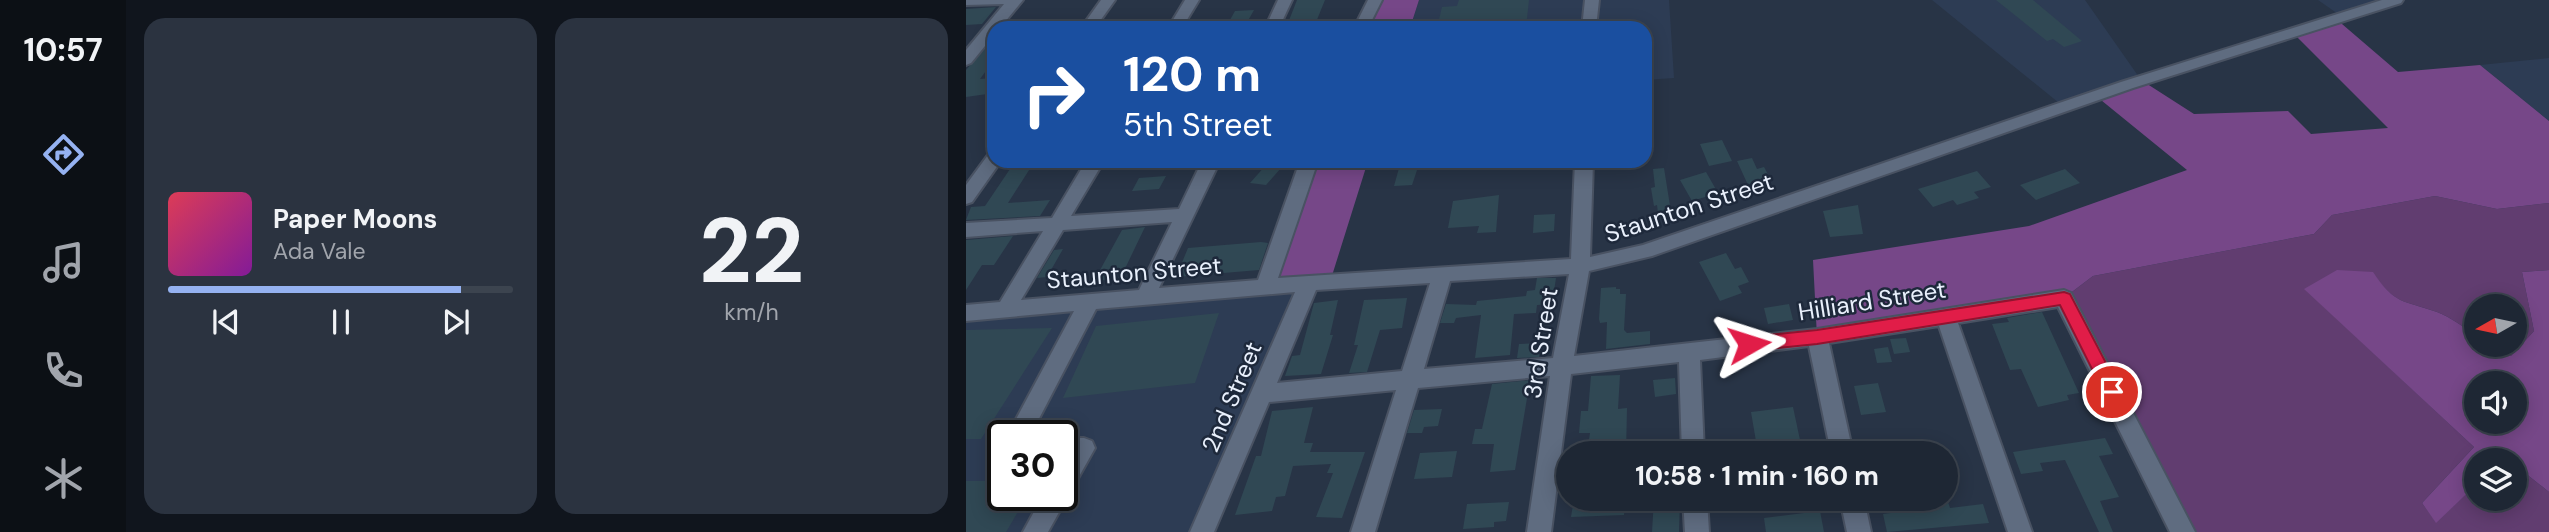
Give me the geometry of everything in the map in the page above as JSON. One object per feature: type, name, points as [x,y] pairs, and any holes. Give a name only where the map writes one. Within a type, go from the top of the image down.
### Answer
[{"type":"street","points":[[966,1],[1015,0]]},
{"type":"street","points":[[998,21],[1015,0]]},
{"type":"street","points":[[1093,21],[1108,0]]},
{"type":"street","points":[[1179,21],[1192,0]]},
{"type":"street","points":[[1275,21],[1285,0]]},
{"type":"street","points":[[1364,21],[1375,0]]},
{"type":"street","points":[[1589,21],[1592,0]]},
{"type":"street","name":"Staunton Street","points":[[966,313],[1266,286],[1580,266],[1646,251],[2134,82],[2396,0]]},
{"type":"street","points":[[966,60],[987,34]]},
{"type":"street","points":[[966,198],[988,168]]},
{"type":"street","points":[[1006,309],[1091,168]]},
{"type":"street","points":[[1146,296],[1208,168]]},
{"type":"street","points":[[1266,286],[1307,168]]},
{"type":"street","name":"3rd Street","points":[[1539,532],[1562,364],[1580,266],[1584,168]]},
{"type":"street","points":[[966,230],[1186,215]]},
{"type":"street","points":[[1363,532],[1442,275]]},
{"type":"street","name":"2nd Street","points":[[1202,532],[1309,283]]},
{"type":"street","name":"Hilliard Street","points":[[1263,393],[1817,337],[2064,298],[2183,532]]},
{"type":"street","points":[[1027,420],[1090,301]]},
{"type":"street","points":[[1946,317],[2020,532]]},
{"type":"street","points":[[1817,337],[1839,441]]},
{"type":"street","points":[[1689,351],[1693,441]]},
{"type":"street","points":[[1078,448],[1084,448],[1078,458]]},
{"type":"street","points":[[1035,532],[1047,511]]},
{"type":"street","points":[[1696,511],[1697,532]]},
{"type":"street","points":[[1855,511],[1859,532]]},
{"type":"shaded area","points":[[1375,0],[1419,0],[1412,21],[1364,21]]},
{"type":"shaded area","points":[[1419,0],[1669,0],[1674,78],[1652,80],[1652,21],[1412,21]]},
{"type":"shaded area","points":[[1932,0],[2085,0],[2141,80],[2064,107]]},
{"type":"shaded area","points":[[2318,0],[2396,0],[2341,16]]},
{"type":"shaded area","points":[[2335,18],[2398,72],[2480,65],[2549,121],[2549,203],[2497,209],[2435,196],[2332,215],[2314,234],[2093,276],[2064,298],[1817,337],[1813,260],[2029,226],[2187,170],[2096,96],[2141,80],[2194,114],[2288,111],[2311,134],[2388,128],[2292,32]]},
{"type":"shaded area","points":[[2549,58],[2549,121],[2480,65]]},
{"type":"shaded area","points":[[1307,168],[1366,168],[1330,282],[1266,286]]},
{"type":"shaded area","points":[[2435,196],[2497,209],[2549,203],[2549,270],[2522,272],[2526,294],[2464,294],[2464,328],[2442,314],[2400,300],[2380,283],[2372,272],[2305,289],[2474,447],[2464,448],[2464,458],[2422,503],[2436,522],[2464,496],[2464,511],[2527,511],[2527,475],[2549,492],[2549,532],[2183,532],[2064,298],[2093,276],[2314,234],[2332,215]]},
{"type":"shaded area","points":[[2337,270],[2373,272],[2400,300],[2437,312],[2464,328],[2464,357],[2527,357],[2527,339],[2534,331],[2522,272],[2549,270],[2549,492],[2527,475],[2527,448],[2474,447],[2304,289]]},
{"type":"shaded area","points":[[1309,283],[1202,532],[966,532],[966,313]]},
{"type":"shaded area","points":[[2527,297],[2534,331],[2527,339]]},
{"type":"shaded area","points":[[2464,458],[2464,496],[2436,523],[2422,503]]},
{"type":"building","points":[[1297,0],[1325,0],[1316,21],[1289,21]]},
{"type":"building","points":[[1459,0],[1529,0],[1527,21],[1439,21],[1442,7],[1457,6]]},
{"type":"building","points":[[1996,0],[2033,0],[2082,41],[2064,47],[2053,39],[2047,41]]},
{"type":"building","points":[[996,7],[982,24],[966,25],[966,9]]},
{"type":"building","points":[[1254,10],[1248,21],[1229,21],[1235,11]]},
{"type":"building","points":[[987,47],[987,70],[980,79],[987,78],[987,94],[966,97],[966,70]]},
{"type":"building","points":[[1722,140],[1732,161],[1709,166],[1700,144]]},
{"type":"building","points":[[1752,158],[1757,169],[1764,167],[1771,180],[1748,185],[1737,161]]},
{"type":"building","points":[[1030,168],[1008,203],[1050,200],[1040,216],[966,220],[971,207],[985,206],[1010,169]]},
{"type":"building","points":[[1263,168],[1281,168],[1266,185],[1250,183]]},
{"type":"building","points":[[1399,168],[1418,168],[1412,185],[1394,186]]},
{"type":"building","points":[[1664,168],[1671,212],[1658,213],[1651,188],[1655,187],[1653,169]]},
{"type":"building","points":[[2065,169],[2080,183],[2036,200],[2020,185]]},
{"type":"building","points":[[1977,171],[1991,187],[1974,192],[1979,198],[1957,205],[1953,200],[1933,207],[1918,189]]},
{"type":"building","points":[[1706,172],[1718,193],[1692,201],[1680,180]]},
{"type":"building","points":[[1166,176],[1159,189],[1132,191],[1139,178]]},
{"type":"building","points":[[1499,195],[1496,232],[1477,233],[1479,226],[1448,228],[1453,201]]},
{"type":"building","points":[[1858,205],[1863,234],[1830,237],[1823,211]]},
{"type":"building","points":[[1555,214],[1554,231],[1533,233],[1534,215]]},
{"type":"building","points":[[1145,227],[1120,279],[1094,281],[1122,230]]},
{"type":"building","points":[[1013,236],[994,265],[982,265],[966,290],[966,240]]},
{"type":"building","points":[[1268,243],[1259,270],[1176,277],[1188,248]]},
{"type":"building","points":[[1063,249],[1047,277],[1037,278],[1054,250]]},
{"type":"building","points":[[1726,253],[1735,269],[1741,267],[1749,282],[1738,286],[1742,293],[1720,301],[1699,262]]},
{"type":"building","points":[[1537,278],[1556,278],[1552,304],[1537,305],[1536,313],[1514,314],[1510,355],[1475,358],[1481,315],[1456,318],[1454,323],[1440,323],[1446,304],[1476,305],[1477,301],[1526,296],[1527,291],[1535,290]]},
{"type":"building","points":[[1601,288],[1620,289],[1620,294],[1626,294],[1624,330],[1627,333],[1650,331],[1650,344],[1606,349],[1607,322],[1600,323],[1599,319]]},
{"type":"building","points":[[1407,298],[1402,328],[1380,330],[1367,372],[1349,373],[1358,345],[1354,345],[1364,300]]},
{"type":"building","points":[[1338,300],[1330,335],[1333,335],[1321,374],[1285,376],[1292,356],[1300,355],[1314,303]]},
{"type":"building","points":[[1789,304],[1793,320],[1768,324],[1764,308]]},
{"type":"building","points":[[2042,312],[2079,393],[2067,395],[2069,400],[2038,407],[2021,369],[2010,370],[1992,324],[2009,322],[2007,318]]},
{"type":"building","points":[[1219,313],[1195,383],[1063,398],[1096,326]]},
{"type":"building","points":[[1052,328],[993,420],[987,420],[987,430],[981,439],[966,439],[966,330]]},
{"type":"building","points":[[1906,338],[1910,352],[1894,354],[1890,339]]},
{"type":"building","points":[[1541,343],[1539,357],[1517,358],[1519,344]]},
{"type":"building","points":[[1888,347],[1892,362],[1877,363],[1874,349]]},
{"type":"building","points":[[1620,375],[1618,409],[1627,408],[1626,441],[1589,441],[1590,433],[1579,433],[1581,411],[1588,411],[1591,376]]},
{"type":"building","points":[[1675,378],[1676,394],[1655,397],[1653,380]]},
{"type":"building","points":[[1530,380],[1515,470],[1490,472],[1494,444],[1472,444],[1475,429],[1482,429],[1492,384]]},
{"type":"building","points":[[1878,383],[1886,412],[1861,415],[1854,386]]},
{"type":"building","points":[[1313,407],[1304,443],[1313,443],[1310,452],[1365,452],[1342,518],[1316,517],[1333,473],[1327,473],[1331,464],[1293,466],[1285,496],[1276,497],[1272,511],[1235,515],[1256,456],[1261,456],[1272,411]]},
{"type":"building","points":[[1793,407],[1800,440],[1805,441],[1756,441],[1751,412]]},
{"type":"building","points":[[1442,409],[1438,426],[1424,427],[1422,433],[1407,433],[1414,410]]},
{"type":"building","points":[[2105,438],[2113,454],[2099,456],[2119,497],[2100,501],[2113,532],[2099,532],[2065,460],[2040,463],[2043,471],[2021,474],[2013,452]]},
{"type":"building","points":[[1457,451],[1452,477],[1414,479],[1420,453]]},
{"type":"building","points":[[966,481],[987,481],[987,511],[1018,511],[1006,532],[966,532]]},
{"type":"building","points":[[1509,502],[1506,521],[1494,522],[1494,527],[1463,529],[1467,504]]},
{"type":"building","points":[[1983,504],[1989,523],[1887,532],[1883,514],[1958,511],[1958,507]]},
{"type":"building","points":[[1572,511],[1624,511],[1624,515],[1571,517]]},
{"type":"building","points":[[1653,511],[1680,511],[1679,532],[1652,532]]},
{"type":"building","points":[[1820,511],[1824,532],[1766,532],[1764,518]]},
{"type":"route","points":[[1749,344],[1817,337],[2064,298],[2112,392]]}]
